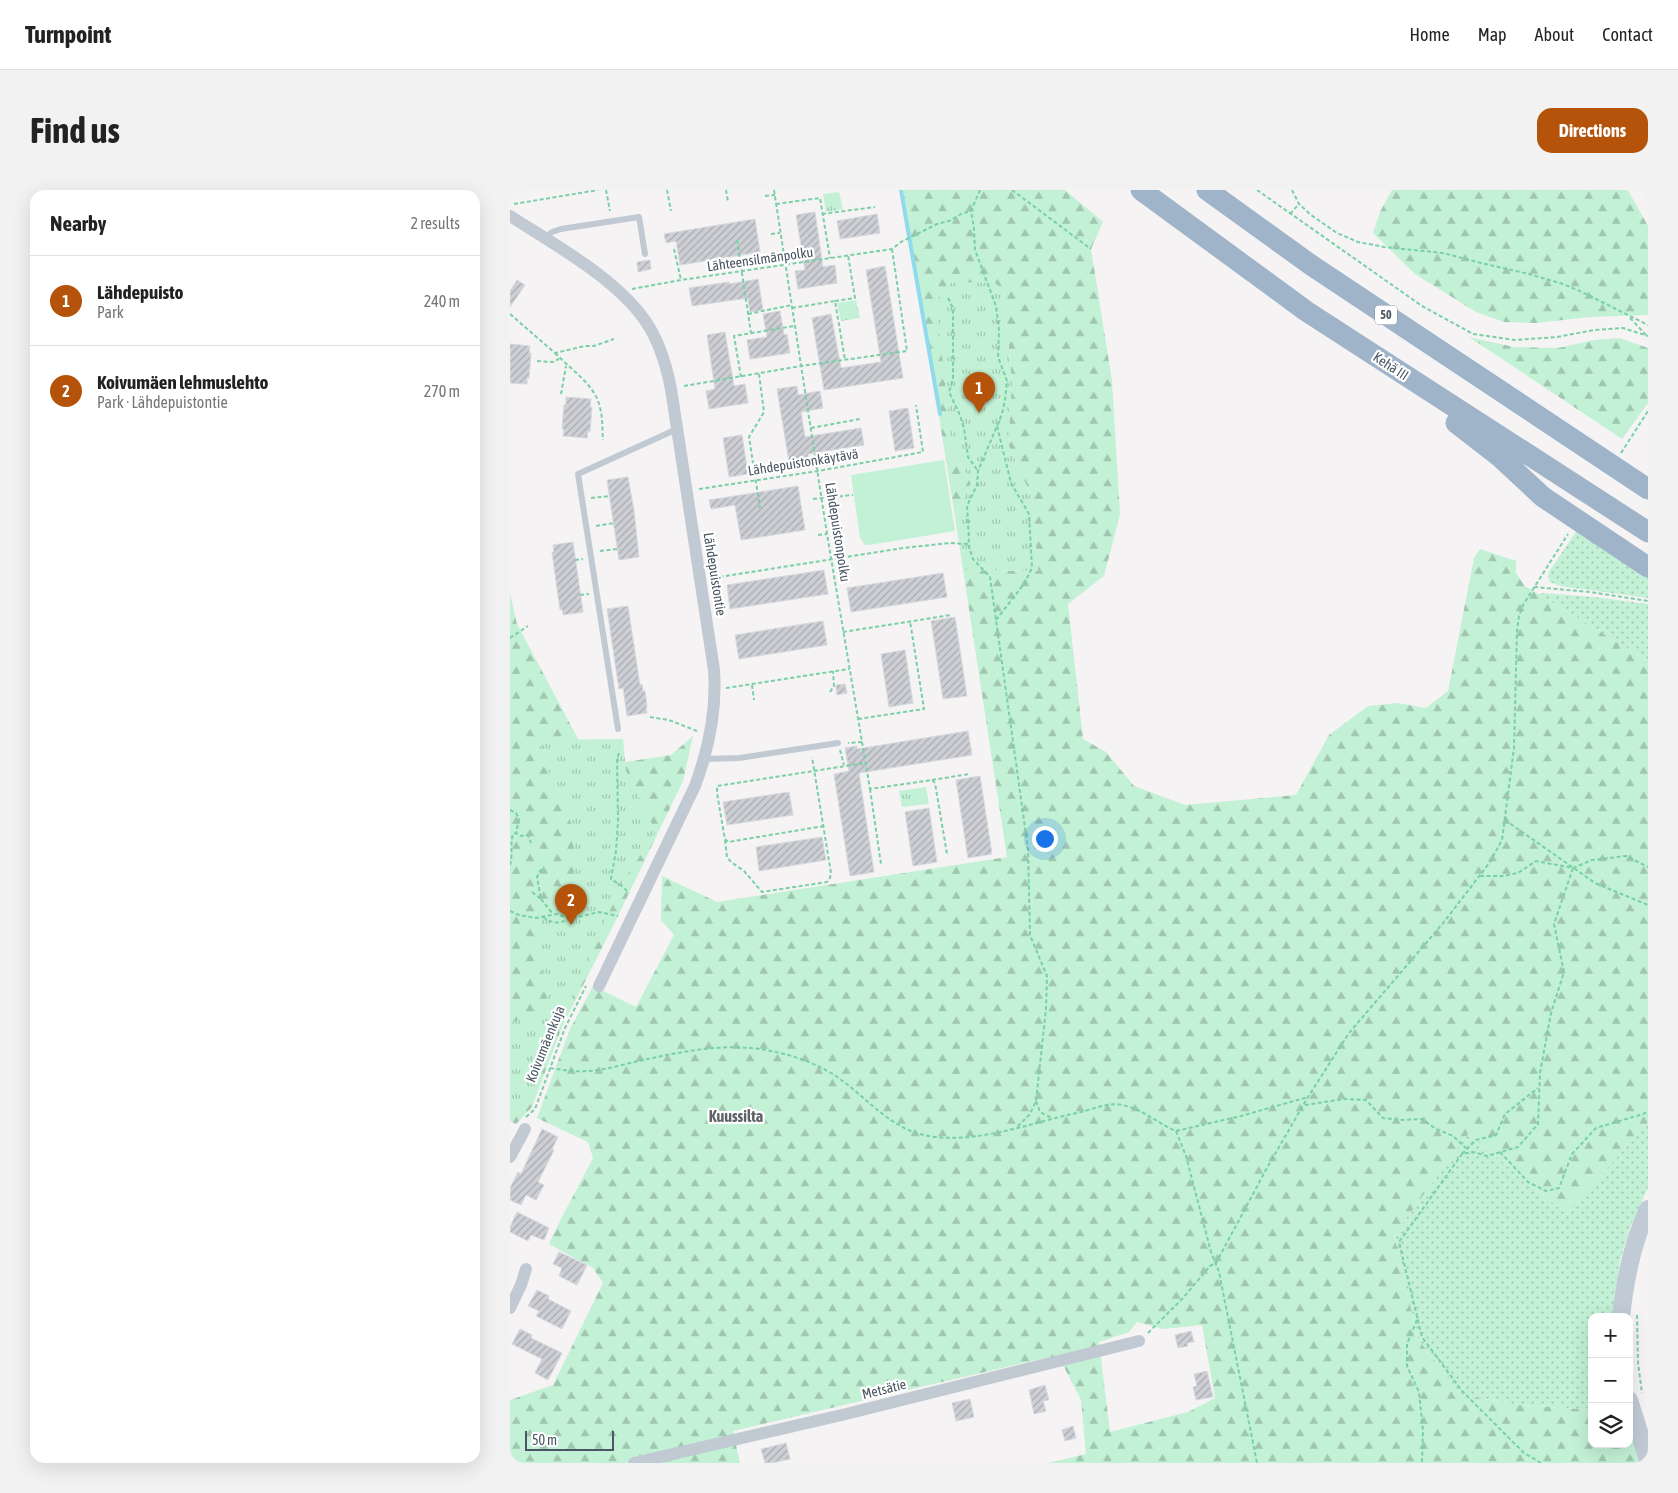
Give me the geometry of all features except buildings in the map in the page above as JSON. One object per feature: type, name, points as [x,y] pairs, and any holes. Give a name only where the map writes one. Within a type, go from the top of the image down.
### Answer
[{"type":"highway","name":"Kehä III","points":[[1141,190],[1306,311],[1647,532]]},
{"type":"highway","name":"50","points":[[1207,190],[1327,275],[1648,489]]},
{"type":"highway","points":[[1306,311],[1365,364],[1462,428],[1500,457],[1543,497],[1648,567]]},
{"type":"main road","points":[[1621,1313],[1630,1258],[1648,1209]]},
{"type":"main road","points":[[1637,1399],[1648,1460]]},
{"type":"street","name":"Lähdepuistontie","points":[[510,216],[603,279],[624,297],[642,315],[660,351],[667,369],[714,670],[716,690],[713,723],[705,760],[695,786],[594,983]]},
{"type":"street","points":[[510,1157],[524,1131]]},
{"type":"street","points":[[510,1308],[526,1269]]},
{"type":"street","name":"Metsätie","points":[[634,1463],[874,1407],[1139,1341]]},
{"type":"lane","points":[[545,238],[552,232],[560,229],[639,217],[645,254]]},
{"type":"lane","points":[[618,729],[578,474],[677,430]]},
{"type":"lane","points":[[705,760],[739,758],[838,743]]},
{"type":"path","points":[[519,203],[598,190]]},
{"type":"path","points":[[606,190],[611,221]]},
{"type":"path","points":[[667,190],[670,211]]},
{"type":"path","points":[[726,190],[728,202]]},
{"type":"path","name":"Lähdepuistonpolku","points":[[774,190],[827,534],[882,864]]},
{"type":"path","points":[[980,190],[971,211],[975,250],[996,306],[999,330],[998,357],[1006,381],[1005,400],[997,426],[978,471],[977,485],[967,506],[968,544],[973,559],[990,577],[1028,849],[1030,936],[1047,976],[1046,1009],[1036,1101],[1030,1114],[1016,1128]]},
{"type":"path","points":[[1012,190],[1091,249]]},
{"type":"path","points":[[1257,190],[1422,306],[1473,334],[1515,340],[1557,338],[1594,330],[1623,328],[1648,336]]},
{"type":"path","points":[[1292,190],[1299,204],[1337,233],[1358,242],[1384,248],[1443,253],[1529,274],[1582,292],[1648,325]]},
{"type":"path","points":[[765,196],[774,195]]},
{"type":"path","points":[[776,204],[820,198],[830,259]]},
{"type":"path","points":[[1290,214],[1299,204]]},
{"type":"path","points":[[822,214],[875,207]]},
{"type":"path","points":[[670,389],[801,366],[906,351],[892,249],[901,242],[938,224],[971,211]]},
{"type":"path","points":[[771,234],[780,232]]},
{"type":"path","points":[[737,240],[751,333]]},
{"type":"path","points":[[674,249],[681,280]]},
{"type":"path","name":"Lähteensilmänpolku","points":[[631,290],[681,280],[892,249]]},
{"type":"path","points":[[748,314],[855,298],[848,256]]},
{"type":"path","points":[[948,298],[953,308],[953,380],[949,392],[964,428],[968,457],[978,471]]},
{"type":"path","points":[[835,301],[845,360]]},
{"type":"path","points":[[510,314],[555,353],[594,392],[600,407],[603,440]]},
{"type":"path","points":[[1626,315],[1648,336]]},
{"type":"path","points":[[741,377],[734,336],[795,326]]},
{"type":"path","points":[[555,353],[585,346],[594,346],[614,339]]},
{"type":"path","points":[[537,361],[553,362],[560,359]]},
{"type":"path","points":[[561,394],[566,366]]},
{"type":"path","points":[[759,374],[764,412],[749,438],[760,508]]},
{"type":"path","name":"Lähdepuistonkäytävä","points":[[686,490],[923,452],[916,405]]},
{"type":"path","points":[[811,428],[860,419]]},
{"type":"path","points":[[996,620],[1024,584],[1032,568],[1029,514],[1011,483],[997,426]]},
{"type":"path","points":[[812,499],[854,495]]},
{"type":"path","points":[[582,500],[610,496]]},
{"type":"path","points":[[586,527],[614,523]]},
{"type":"path","points":[[818,535],[827,534]]},
{"type":"path","points":[[701,580],[832,559],[950,543],[968,544]]},
{"type":"path","points":[[590,552],[617,549]]},
{"type":"path","points":[[1139,1341],[1165,1316],[1210,1266],[1216,1263],[1303,1105],[1349,1033],[1444,922],[1490,862],[1502,840],[1514,748],[1517,631],[1521,610],[1551,561]]},
{"type":"path","points":[[1534,587],[1590,592],[1648,601]]},
{"type":"path","points":[[843,632],[951,615]]},
{"type":"path","points":[[858,719],[924,709],[910,621]]},
{"type":"path","points":[[510,638],[528,626]]},
{"type":"path","points":[[716,690],[849,669]]},
{"type":"path","points":[[830,692],[834,686],[833,671]]},
{"type":"path","points":[[752,685],[754,700]]},
{"type":"path","points":[[650,717],[669,720],[700,732]]},
{"type":"path","points":[[844,765],[838,743],[862,742]]},
{"type":"path","points":[[811,747],[814,770],[831,873],[830,878],[827,882],[762,892],[744,871],[727,857],[717,786],[814,770],[844,765],[865,763]]},
{"type":"path","points":[[618,754],[616,852],[611,879],[627,890],[631,897]]},
{"type":"path","points":[[870,789],[969,774]]},
{"type":"path","points":[[932,780],[935,782],[947,854]]},
{"type":"path","points":[[510,810],[516,813],[520,819],[516,832],[511,836],[512,861],[510,864]]},
{"type":"path","points":[[1505,820],[1595,883],[1648,905]]},
{"type":"path","points":[[725,839],[728,842],[733,842],[824,826]]},
{"type":"path","points":[[516,832],[519,835],[529,836],[531,844]]},
{"type":"path","points":[[1480,876],[1503,876],[1518,872],[1536,861],[1573,868],[1592,860],[1626,856],[1648,867]]},
{"type":"path","points":[[541,899],[537,876],[544,867]]},
{"type":"path","points":[[1462,1154],[1473,1152],[1487,1156],[1518,1147],[1538,1124],[1540,1073],[1551,1013],[1564,972],[1554,924],[1573,868]]},
{"type":"path","points":[[532,892],[541,899],[553,914]]},
{"type":"path","points":[[510,911],[528,917],[543,917],[553,914],[570,919]]},
{"type":"path","points":[[543,917],[551,922],[558,923],[599,912],[622,917]]},
{"type":"path","name":"Koivumäenkuja","points":[[524,1131],[521,1122],[535,1108],[565,1028],[594,983]]},
{"type":"path","points":[[550,1068],[588,1071],[710,1049],[748,1047],[771,1051],[809,1062],[832,1074],[858,1093],[890,1121],[910,1131],[934,1137],[959,1138],[974,1137],[1119,1104],[1149,1115],[1166,1127],[1176,1131],[1241,1116],[1308,1097]]},
{"type":"path","points":[[1539,1087],[1505,1114],[1496,1135],[1476,1140],[1467,1148],[1399,1242],[1422,1337],[1462,1390],[1524,1453],[1541,1463]]},
{"type":"path","points":[[1303,1105],[1344,1099],[1366,1100],[1383,1118],[1400,1120],[1422,1119],[1436,1129],[1453,1136],[1467,1148]]},
{"type":"path","points":[[1036,1101],[1040,1112],[1053,1118]]},
{"type":"path","points":[[1500,1152],[1528,1182],[1546,1191],[1558,1188],[1572,1154],[1596,1128],[1643,1114],[1648,1110]]},
{"type":"path","points":[[1176,1131],[1186,1156],[1216,1263],[1257,1463]]},
{"type":"path","points":[[1637,1399],[1638,1307]]},
{"type":"path","points":[[1418,1319],[1407,1344],[1407,1366],[1419,1392],[1423,1431],[1422,1463]]},
{"type":"green space","points":[[903,190],[1065,190],[1103,222],[1091,249],[1112,381],[1120,514],[1104,576],[1068,604],[1083,739],[1106,752],[1134,786],[1185,805],[1296,795],[1329,735],[1368,706],[1398,703],[1426,708],[1448,691],[1474,558],[1480,549],[1516,561],[1516,573],[1525,586],[1648,661],[1648,1122],[1567,1214],[1468,1134],[1394,1235],[1418,1339],[1461,1395],[1519,1405],[1588,1410],[1588,1448],[1633,1448],[1633,1438],[1641,1463],[1048,1463],[1086,1454],[1081,1400],[1064,1367],[1049,1357],[733,1431],[740,1463],[510,1463],[510,1400],[553,1385],[603,1283],[593,1268],[549,1244],[593,1158],[588,1142],[537,1118],[570,1029],[593,986],[636,1007],[674,935],[661,920],[662,876],[717,902],[1007,857],[963,570],[1038,571],[1032,498],[1008,444],[1012,382],[1003,289],[952,447],[971,483],[955,517]],"holes":[[[1137,1322],[1163,1329],[1202,1325],[1215,1398],[1188,1412],[1110,1432],[1099,1342],[1129,1332]]]},
{"type":"green space","points":[[1392,190],[1628,190],[1648,226],[1648,315],[1590,317],[1536,323],[1504,322],[1476,312],[1415,274],[1373,233],[1380,212]]},
{"type":"green space","points":[[839,192],[843,209],[826,212],[823,194]]},
{"type":"green space","points":[[952,282],[995,283],[1003,289],[1012,382],[1008,444],[1032,498],[1038,571],[963,570],[955,517],[971,483],[952,447],[936,301]]},
{"type":"green space","points":[[856,300],[860,318],[841,321],[837,303]]},
{"type":"green space","points":[[1469,337],[1514,347],[1558,348],[1594,340],[1620,338],[1648,348],[1648,403],[1622,439]]},
{"type":"green space","points":[[944,460],[955,531],[865,545],[860,538],[851,475]]},
{"type":"green space","points":[[1578,529],[1648,574],[1648,598],[1560,586],[1550,582],[1548,576],[1550,570]]},
{"type":"green space","points":[[510,593],[517,624],[593,767],[671,755],[693,736],[683,781],[562,1027],[532,1107],[516,1124],[510,1121]]},
{"type":"green space","points":[[1538,594],[1648,604],[1648,661]]},
{"type":"green space","points":[[623,739],[626,771],[656,832],[628,874],[593,945],[586,971],[559,1028],[535,1098],[526,1109],[510,1102],[510,1024],[542,1006],[548,996],[538,957],[535,929],[548,907],[574,872],[572,826],[564,803],[553,784],[540,740]]},
{"type":"green space","points":[[926,787],[929,804],[902,807],[899,791]]},
{"type":"green space","points":[[1648,1122],[1648,1188],[1630,1227],[1620,1261],[1613,1313],[1588,1313],[1588,1410],[1519,1405],[1461,1395],[1418,1339],[1394,1235],[1468,1134],[1567,1214]]},
{"type":"waterway","points":[[901,190],[940,414]]},
{"type":"place","name":"Lähdepuisto","points":[[979,413]]},
{"type":"place","name":"Koivumäen lehmuslehto","points":[[571,925]]},
{"type":"district","name":"Kuussilta","points":[[736,1116]]}]
